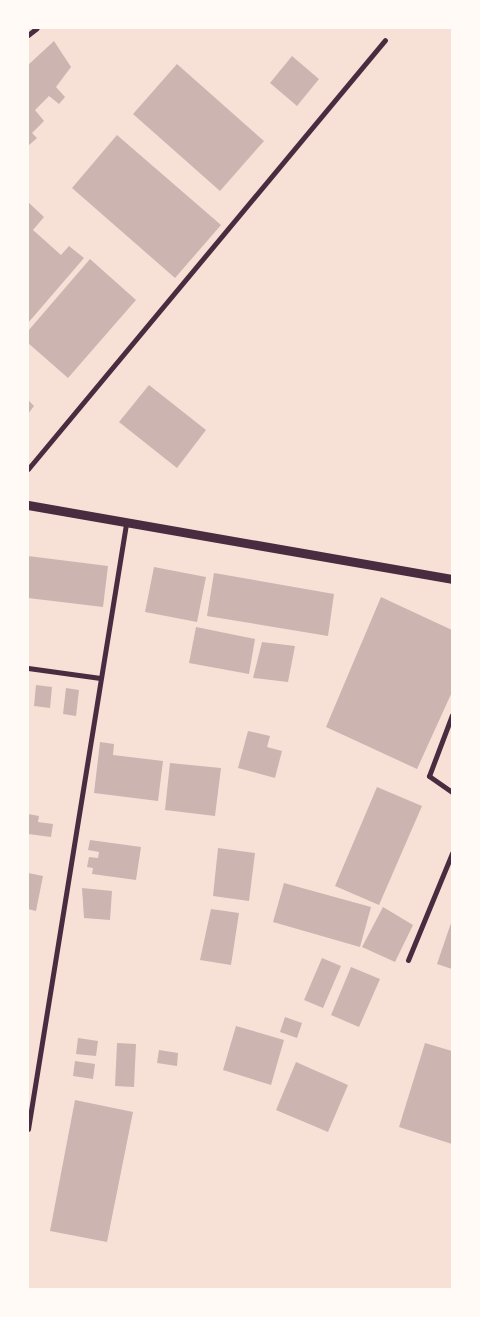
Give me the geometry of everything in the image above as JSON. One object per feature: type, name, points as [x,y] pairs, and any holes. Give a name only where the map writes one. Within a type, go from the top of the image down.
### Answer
[{"type":"street","points":[[28,35],[37,28]]},
{"type":"street","points":[[28,469],[385,40]]},
{"type":"street","points":[[28,505],[126,524],[452,579]]},
{"type":"street","points":[[28,1129],[126,524]]},
{"type":"street","points":[[28,668],[100,678]]},
{"type":"street","points":[[452,715],[429,776],[452,792]]},
{"type":"street","points":[[408,960],[452,853]]},
{"type":"building","points":[[54,41],[71,67],[56,87],[65,97],[59,104],[49,96],[35,110],[44,121],[32,133],[37,138],[28,146],[28,65]]},
{"type":"building","points":[[292,56],[319,79],[297,106],[270,83]]},
{"type":"building","points":[[177,64],[264,141],[220,191],[133,114]]},
{"type":"building","points":[[117,135],[221,225],[175,278],[72,188]]},
{"type":"building","points":[[28,202],[44,217],[33,230],[61,255],[69,246],[84,258],[28,323]]},
{"type":"building","points":[[90,259],[136,300],[68,378],[28,343],[28,331]]},
{"type":"building","points":[[149,385],[206,430],[177,468],[119,422]]},
{"type":"building","points":[[28,400],[34,406],[28,414]]},
{"type":"building","points":[[28,556],[108,566],[103,607],[28,598]]},
{"type":"building","points":[[154,567],[206,577],[197,622],[145,612]]},
{"type":"building","points":[[214,573],[334,594],[328,636],[207,616]]},
{"type":"building","points":[[381,597],[452,630],[452,692],[417,769],[326,727]]},
{"type":"building","points":[[196,627],[255,639],[249,674],[189,663]]},
{"type":"building","points":[[262,642],[295,646],[288,682],[253,678]]},
{"type":"building","points":[[36,685],[52,687],[50,708],[34,706]]},
{"type":"building","points":[[66,688],[79,690],[76,716],[63,714]]},
{"type":"building","points":[[248,731],[270,736],[267,747],[282,751],[275,778],[238,768]]},
{"type":"building","points":[[100,742],[114,744],[113,755],[163,761],[158,801],[94,793]]},
{"type":"building","points":[[170,763],[221,768],[215,816],[165,810]]},
{"type":"building","points":[[377,787],[422,806],[379,905],[335,886]]},
{"type":"building","points":[[28,814],[39,816],[38,822],[53,824],[51,837],[28,834]]},
{"type":"building","points":[[90,840],[141,847],[136,880],[92,874],[93,868],[87,867],[89,857],[98,858],[99,852],[88,850]]},
{"type":"building","points":[[218,848],[255,853],[249,901],[213,896]]},
{"type":"building","points":[[28,873],[43,876],[36,911],[28,909]]},
{"type":"building","points":[[284,883],[371,907],[360,947],[273,922]]},
{"type":"building","points":[[82,888],[112,891],[110,920],[84,918]]},
{"type":"building","points":[[383,907],[413,925],[395,962],[362,947]]},
{"type":"building","points":[[211,909],[239,913],[231,965],[200,960]]},
{"type":"building","points":[[452,920],[452,969],[437,964]]},
{"type":"building","points":[[322,958],[341,966],[323,1008],[304,1000]]},
{"type":"building","points":[[351,967],[380,979],[359,1027],[331,1015]]},
{"type":"building","points":[[285,1017],[302,1023],[297,1038],[280,1032]]},
{"type":"building","points":[[236,1026],[284,1040],[271,1085],[223,1070]]},
{"type":"building","points":[[78,1038],[98,1041],[96,1056],[76,1054]]},
{"type":"building","points":[[117,1043],[136,1044],[134,1087],[115,1086]]},
{"type":"building","points":[[425,1043],[452,1051],[452,1144],[399,1127]]},
{"type":"building","points":[[159,1050],[178,1053],[177,1066],[157,1063]]},
{"type":"building","points":[[75,1061],[95,1064],[93,1079],[73,1076]]},
{"type":"building","points":[[296,1062],[348,1085],[328,1132],[276,1110]]},
{"type":"building","points":[[75,1100],[133,1112],[107,1242],[50,1231]]}]
